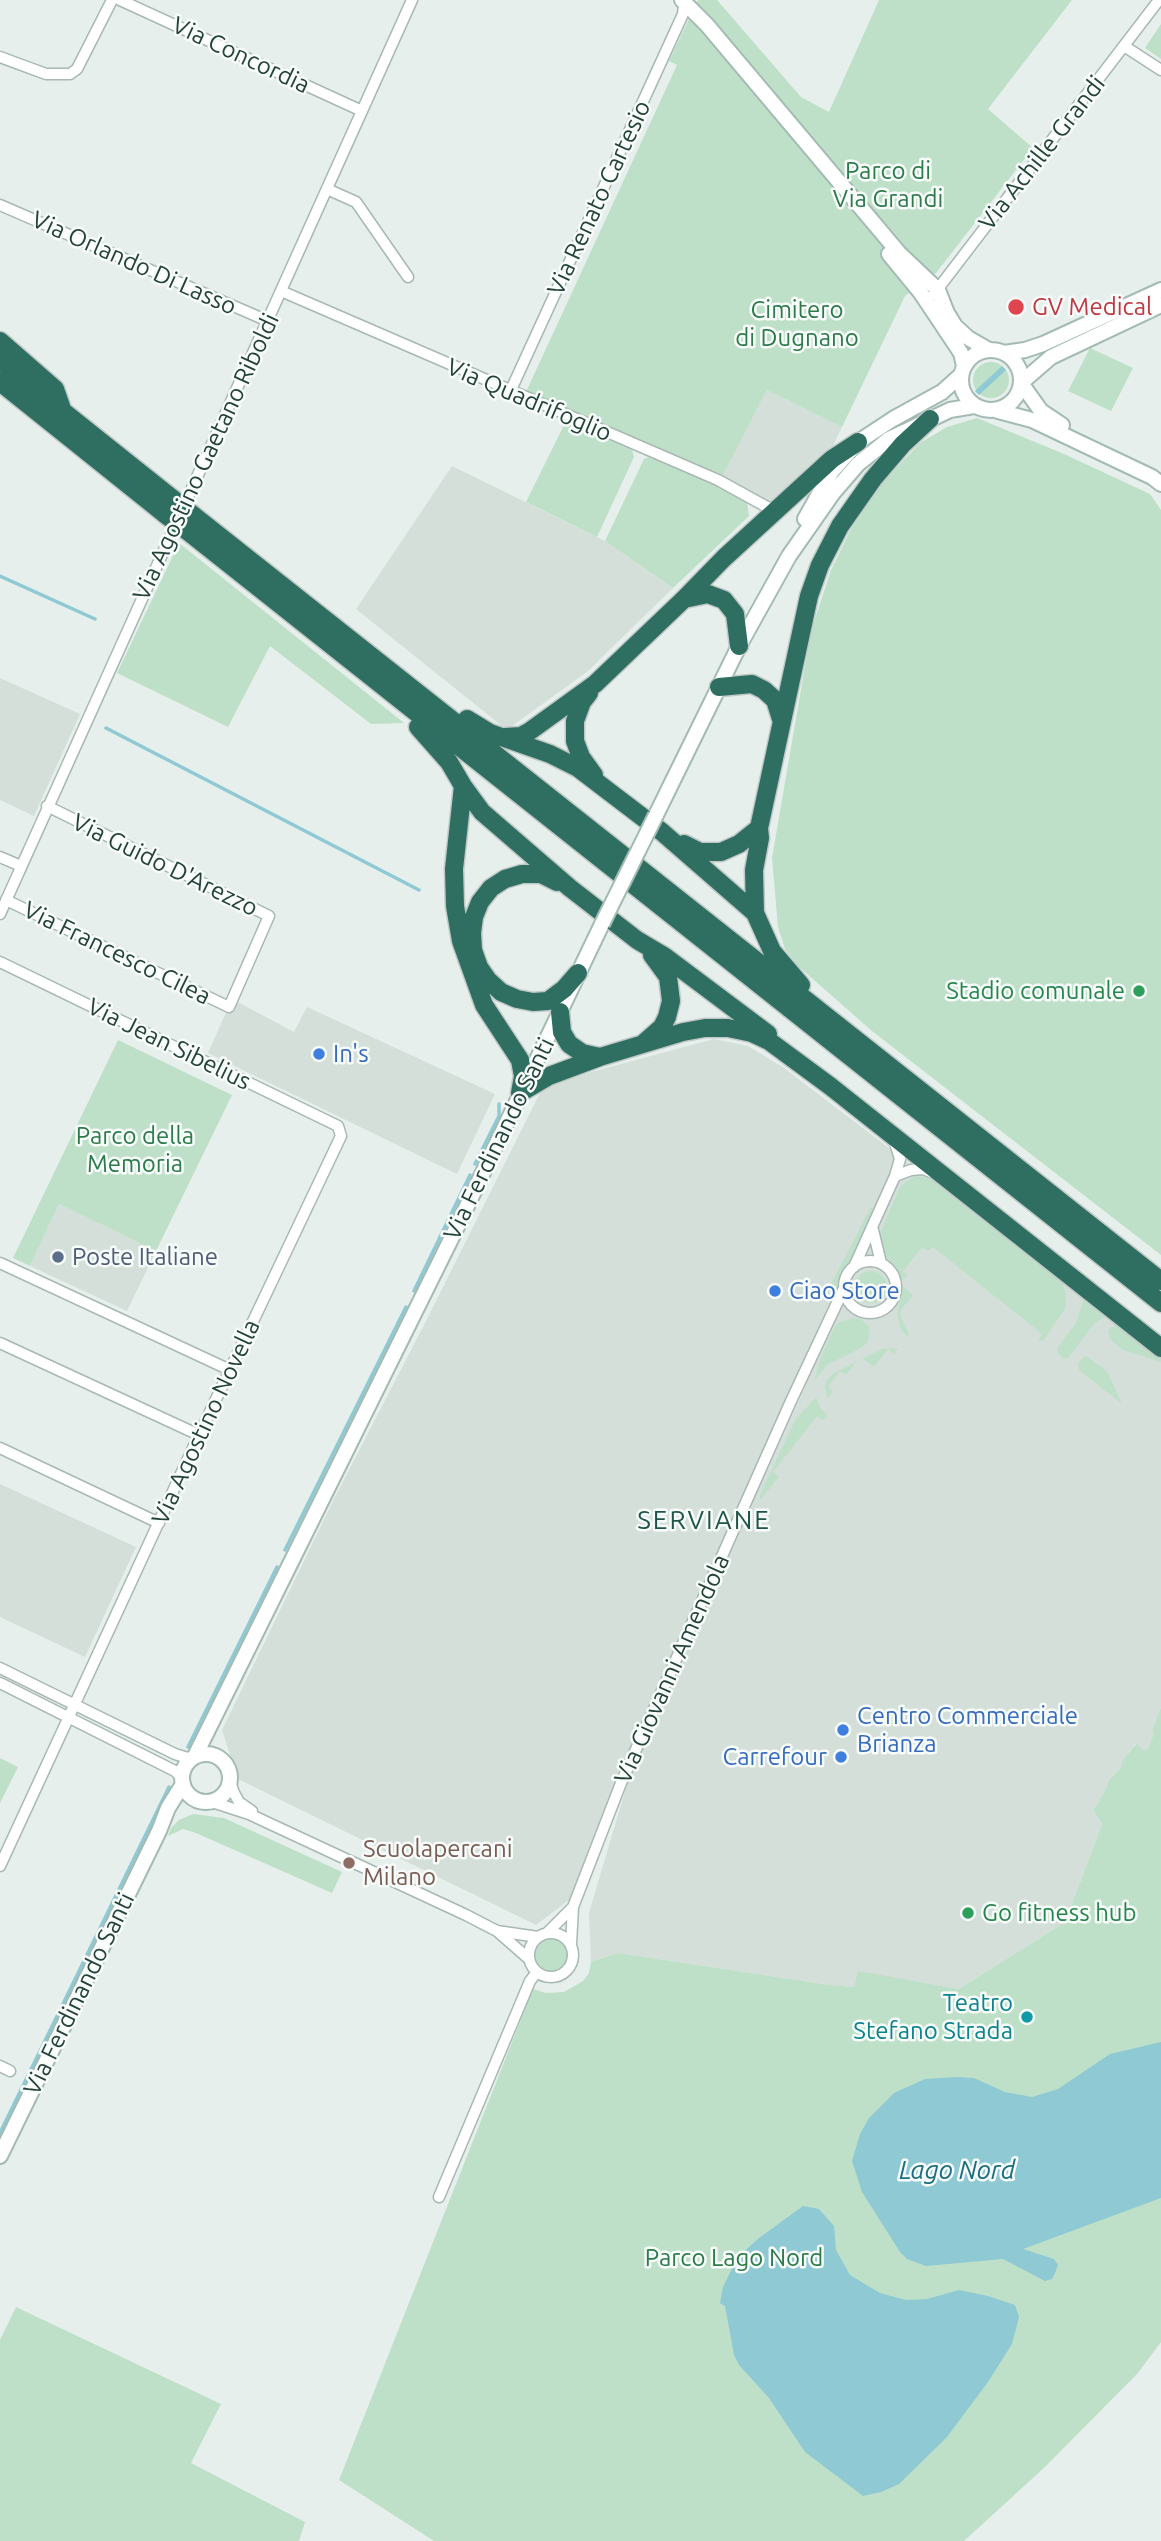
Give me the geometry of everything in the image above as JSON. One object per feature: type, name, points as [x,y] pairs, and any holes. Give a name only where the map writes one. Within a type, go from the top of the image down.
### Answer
[{"type":"highway","points":[[0,341],[55,388],[63,412]]},
{"type":"highway","points":[[0,361],[63,412],[169,507]]},
{"type":"highway","points":[[4,386],[169,507],[342,654],[1161,1303]]},
{"type":"highway","points":[[755,913],[754,870],[760,838],[759,828],[809,596],[830,545],[873,479],[903,444],[930,419]]},
{"type":"highway","points":[[499,737],[512,738],[530,731],[595,684],[724,558],[832,459],[858,442]]},
{"type":"highway","points":[[189,523],[412,688],[1161,1281]]},
{"type":"highway","points":[[684,599],[708,594],[724,600],[735,614],[739,646]]},
{"type":"highway","points":[[342,654],[432,740],[482,812],[570,888],[748,1018],[1161,1348]]},
{"type":"highway","points":[[595,684],[578,713],[575,741],[585,764],[606,788]]},
{"type":"highway","points":[[719,687],[752,684],[764,690],[775,700],[781,720]]},
{"type":"highway","points":[[412,688],[430,690],[482,729],[551,754],[578,768],[662,832],[741,898],[755,913],[772,951],[810,994],[815,1008]]},
{"type":"highway","points":[[463,786],[454,869],[455,906],[461,942],[484,1005],[520,1060],[523,1076],[520,1093]]},
{"type":"highway","points":[[662,832],[700,852],[721,852],[739,844],[759,828]]},
{"type":"highway","points":[[570,888],[541,874],[523,874],[505,879],[491,888],[480,902],[471,933],[479,967],[488,980],[501,992],[517,999],[548,1001],[565,989],[578,973]]},
{"type":"highway","points":[[638,940],[663,968],[670,990],[667,1017],[655,1035],[643,1044]]},
{"type":"highway","points":[[560,1012],[562,1032],[569,1044],[582,1053],[600,1057]]},
{"type":"highway","points":[[520,1093],[542,1079],[600,1057],[705,1028],[728,1028],[752,1033],[769,1041],[830,1086]]},
{"type":"main road","points":[[684,1],[899,253],[938,290],[955,326],[968,338],[989,350],[1004,353],[1025,350],[1161,290]]},
{"type":"main road","points":[[684,1],[702,30],[921,293],[961,353],[963,393],[974,406]]},
{"type":"main road","points":[[997,410],[1015,400],[1021,383],[1051,357],[1161,305]]},
{"type":"main road","points":[[789,556],[825,483],[843,457],[858,442],[893,419],[942,392],[974,355],[989,350]]},
{"type":"main road","points":[[1004,353],[1016,363],[1021,383],[1041,411],[1053,420],[1161,472]]},
{"type":"main road","points":[[789,556],[858,464],[889,439],[963,406],[997,410],[1032,420],[1152,477],[1161,484]]},
{"type":"main road","name":"Via Ferdinando Santi","points":[[193,1758],[739,646],[789,556]]},
{"type":"main road","points":[[212,1724],[212,1740],[218,1758]]},
{"type":"main road","points":[[208,1754],[218,1758],[227,1767],[229,1779],[221,1796],[204,1801],[188,1793],[182,1781],[183,1770],[193,1758],[208,1754]]},
{"type":"main road","name":"Via Ferdinando Santi","points":[[0,2156],[182,1781]]},
{"type":"main road","name":"Via Ferdinando Santi","points":[[159,1831],[176,1812],[190,1802],[204,1801]]},
{"type":"street","points":[[0,57],[46,74],[70,74],[77,69],[112,0]]},
{"type":"street","name":"Via Concordia","points":[[120,0],[362,111]]},
{"type":"street","name":"Via Agostino Gaetano Riboldi","points":[[0,914],[412,0]]},
{"type":"street","name":"Via Achille Grandi","points":[[938,290],[1159,0]]},
{"type":"street","name":"Via Renato Cartesio","points":[[510,392],[683,14],[684,1]]},
{"type":"street","points":[[1124,46],[1161,70]]},
{"type":"street","points":[[327,189],[356,202],[408,277]]},
{"type":"street","name":"Via Orlando Di Lasso","points":[[0,205],[268,321]]},
{"type":"street","points":[[921,293],[930,297],[938,290]]},
{"type":"street","name":"Via Quadrifoglio","points":[[281,291],[718,480],[776,512]]},
{"type":"street","name":"Via Guido D'Arezzo","points":[[47,806],[269,916],[229,1007]]},
{"type":"street","points":[[0,857],[21,866]]},
{"type":"street","name":"Via Francesco Cilea","points":[[6,900],[229,1007]]},
{"type":"street","name":"Via Jean Sibelius","points":[[0,962],[338,1126]]},
{"type":"street","name":"Via Agostino Novella","points":[[0,1866],[198,1435],[341,1136],[338,1126]]},
{"type":"street","points":[[854,1267],[900,1159],[890,1133]]},
{"type":"street","points":[[895,1176],[923,1169],[944,1176]]},
{"type":"street","points":[[873,1227],[881,1263],[895,1280],[894,1297],[885,1308],[876,1312],[862,1311],[847,1297],[845,1286],[848,1273],[865,1261],[881,1263]]},
{"type":"street","points":[[0,1263],[230,1370]]},
{"type":"street","name":"Via Giovanni Amendola","points":[[571,1944],[573,1908],[633,1755],[845,1286]]},
{"type":"street","points":[[829,1319],[856,1308]]},
{"type":"street","points":[[0,1343],[198,1435]]},
{"type":"street","points":[[0,1448],[159,1523]]},
{"type":"street","points":[[0,1668],[176,1754],[193,1758]]},
{"type":"street","points":[[0,1683],[175,1771],[182,1781]]},
{"type":"street","points":[[229,1779],[239,1802],[275,1828]]},
{"type":"street","points":[[204,1801],[249,1814],[497,1931],[529,1959],[537,1972],[550,1977],[563,1974],[570,1967],[573,1957],[571,1944],[560,1934],[497,1931]]},
{"type":"street","name":"Via Giovanni Amendola","points":[[542,1935],[573,1908]]},
{"type":"street","points":[[529,1959],[532,1944],[542,1935]]},
{"type":"street","points":[[439,2197],[530,1981],[537,1972]]},
{"type":"street","points":[[0,2066],[10,2071]]},
{"type":"shaded area","points":[[767,390],[842,427],[828,456],[773,505],[721,478]]},
{"type":"shaded area","points":[[452,466],[605,541],[673,588],[588,671],[512,726],[502,726],[356,609]]},
{"type":"shaded area","points":[[0,678],[80,714],[34,816],[0,800]]},
{"type":"shaded area","points":[[232,999],[294,1032],[307,1007],[495,1094],[457,1174],[208,1053]]},
{"type":"shaded area","points":[[714,1039],[748,1046],[784,1068],[1161,1355],[1161,1707],[1152,1730],[1155,1734],[1148,1749],[1143,1751],[1135,1744],[1120,1769],[1109,1780],[1093,1810],[1102,1824],[1065,1922],[959,1989],[859,1972],[854,1987],[830,1985],[618,1953],[591,1962],[589,1913],[630,1774],[806,1385],[796,1379],[615,1783],[569,1900],[536,1925],[238,1779],[222,1730],[333,1501],[541,1091],[565,1079]]},
{"type":"shaded area","points":[[59,1204],[156,1251],[127,1311],[30,1266]]},
{"type":"shaded area","points":[[0,1484],[136,1547],[85,1657],[0,1617]]},
{"type":"green space","name":"Parco di Via Grandi","points":[[698,0],[717,0],[801,97],[829,112],[879,0],[1072,0],[988,109],[1033,148],[936,273],[905,296],[842,427],[767,390],[723,475],[525,394],[677,65],[669,61]]},
{"type":"green space","points":[[1161,24],[1161,59],[1145,48]]},
{"type":"green space","points":[[1090,348],[1133,368],[1111,411],[1068,391]]},
{"type":"green space","points":[[991,362],[1004,367],[1009,380],[1004,393],[991,398],[978,393],[973,380],[978,367]]},
{"type":"green space","points":[[977,418],[1150,494],[1161,510],[1161,1255],[872,1031],[798,966],[785,949],[778,927],[772,858],[811,631],[831,570],[852,527],[883,482],[920,443],[947,427]]},
{"type":"green space","points":[[566,421],[632,450],[634,457],[597,537],[526,502]]},
{"type":"green space","points":[[649,457],[713,484],[747,502],[749,516],[673,588],[605,541],[644,459]]},
{"type":"green space","points":[[179,543],[404,723],[371,724],[270,646],[228,727],[117,673]]},
{"type":"green space","name":"Parco della Memoria","points":[[118,1040],[232,1095],[156,1251],[59,1204],[30,1266],[13,1258]]},
{"type":"green space","points":[[914,1176],[931,1178],[967,1208],[979,1213],[1062,1281],[1066,1295],[1065,1309],[1043,1341],[1038,1340],[1042,1334],[933,1247],[928,1251],[922,1247],[903,1271],[907,1275],[903,1280],[896,1267],[882,1252],[878,1238],[900,1187]]},
{"type":"green space","points":[[871,1207],[873,1208],[860,1249],[848,1263],[834,1293],[828,1290]]},
{"type":"green space","points":[[871,1271],[882,1276],[887,1287],[882,1298],[871,1303],[860,1298],[855,1287],[860,1276]]},
{"type":"green space","points":[[903,1286],[913,1295],[900,1311],[909,1334],[907,1337],[900,1328],[897,1312]]},
{"type":"green space","points":[[1084,1299],[1106,1316],[1094,1324],[1068,1358],[1064,1359],[1058,1354],[1057,1348],[1076,1323]]},
{"type":"green space","points":[[854,1318],[861,1319],[870,1328],[868,1341],[861,1348],[827,1365],[814,1381],[835,1326]]},
{"type":"green space","points":[[1117,1324],[1161,1358],[1161,1362],[1123,1350],[1110,1339],[1108,1330]]},
{"type":"green space","points":[[898,1348],[894,1354],[888,1349],[874,1367],[863,1359],[856,1362],[882,1349]]},
{"type":"green space","points":[[1086,1356],[1107,1371],[1122,1404],[1079,1370],[1078,1363]]},
{"type":"green space","points":[[856,1362],[846,1375],[840,1371],[828,1387],[833,1391],[828,1398],[826,1382],[834,1373]]},
{"type":"green space","points":[[816,1397],[820,1408],[827,1414],[823,1420],[817,1416],[773,1472],[779,1477],[760,1500],[795,1420]]},
{"type":"green space","name":"Parco Lago Nord","points":[[1161,1707],[1161,2342],[1137,2374],[1046,2466],[964,2541],[434,2541],[339,2480],[533,1989],[546,1993],[564,1992],[583,1981],[589,1973],[591,1962],[618,1953],[830,1985],[854,1987],[858,1971],[959,1989],[1065,1922],[1102,1824],[1093,1810],[1109,1780],[1120,1769],[1123,1760],[1134,1746],[1137,1744],[1143,1750],[1148,1749]]},
{"type":"green space","points":[[0,1758],[18,1767],[0,1803]]},
{"type":"green space","points":[[193,1814],[224,1818],[342,1872],[332,1893],[196,1833],[183,1829],[168,1836],[179,1820]]},
{"type":"green space","points":[[551,1939],[562,1944],[567,1955],[562,1966],[551,1971],[540,1966],[535,1955],[540,1944]]},
{"type":"green space","points":[[16,2307],[221,2404],[191,2463],[305,2522],[299,2541],[0,2541],[0,2340]]},
{"type":"water","points":[[1002,366],[1006,370],[979,395],[975,391]]},
{"type":"water","name":"Lago Nord","points":[[1161,2042],[1161,2198],[1023,2249],[1054,2259],[1058,2265],[1055,2273],[1052,2279],[1045,2281],[1003,2259],[926,2266],[907,2259],[900,2252],[862,2192],[852,2161],[860,2134],[869,2118],[894,2093],[925,2079],[957,2077],[974,2078],[1005,2092],[1032,2097],[1058,2089],[1110,2054]]},
{"type":"water","points":[[803,2206],[819,2209],[834,2226],[836,2250],[850,2275],[880,2293],[906,2300],[927,2299],[959,2290],[1015,2305],[1019,2317],[1012,2344],[947,2437],[899,2484],[881,2492],[863,2496],[805,2452],[769,2398],[739,2365],[734,2355],[725,2306],[720,2303],[723,2287],[737,2258]]},
{"type":"waterway","points":[[0,576],[95,619]]},
{"type":"waterway","points":[[106,728],[419,890]]},
{"type":"waterway","points":[[475,1164],[499,1116],[499,1104]]},
{"type":"waterway","points":[[414,1291],[470,1175]]},
{"type":"waterway","points":[[285,1550],[406,1307]]},
{"type":"waterway","points":[[188,1747],[277,1567]]},
{"type":"waterway","points":[[0,2133],[169,1787]]},
{"type":"place","name":"GV Medical","points":[[1016,307]]},
{"type":"place","name":"Stadio comunale","points":[[1139,991]]},
{"type":"place","name":"In's","points":[[319,1054]]},
{"type":"place","name":"Poste Italiane","points":[[58,1257]]},
{"type":"place","name":"Ciao Store","points":[[775,1291]]},
{"type":"place","name":"Centro Commerciale Brianza","points":[[843,1730]]},
{"type":"place","name":"Carrefour","points":[[841,1757]]},
{"type":"place","name":"Scuolapercani Milano","points":[[349,1863]]},
{"type":"place","name":"Go fitness hub","points":[[968,1913]]},
{"type":"place","name":"Teatro Stefano Strada","points":[[1027,2017]]},
{"type":"district","name":"SERVIANE","points":[[704,1520]]},
{"type":"park label","name":"Cimitero di Dugnano","points":[[797,324]]}]
